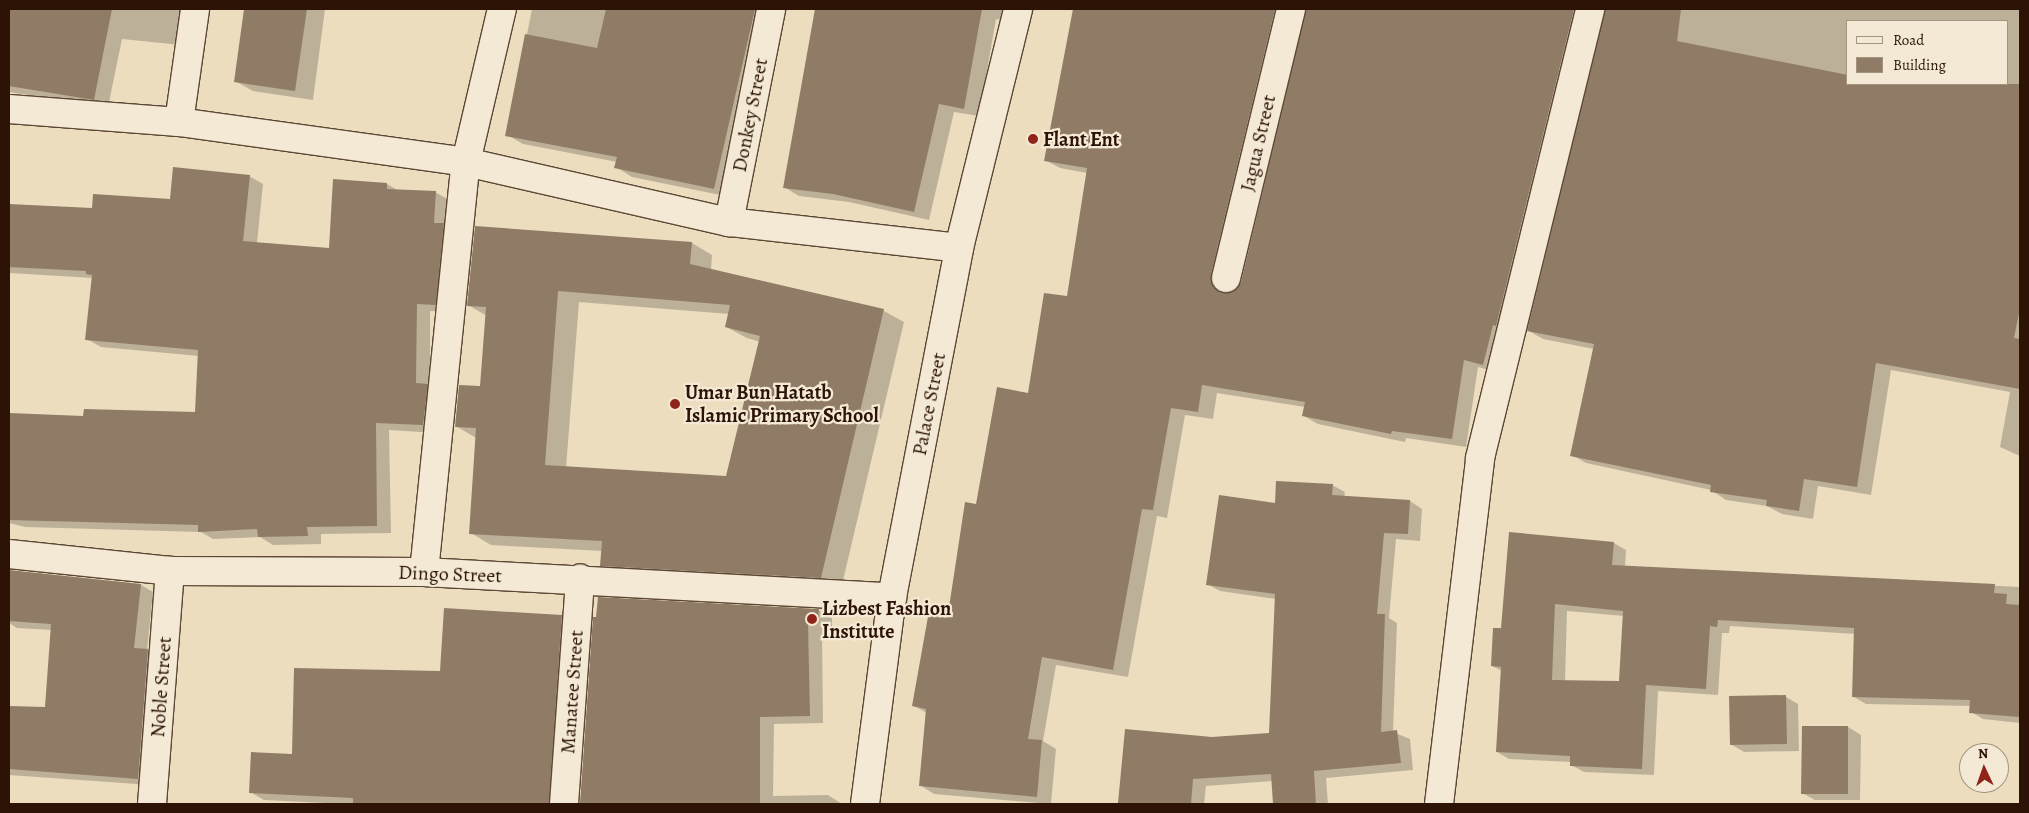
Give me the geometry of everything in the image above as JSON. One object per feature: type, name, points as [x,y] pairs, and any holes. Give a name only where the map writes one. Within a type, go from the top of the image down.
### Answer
[{"type":"street","points":[[178,122],[195,9]]},
{"type":"street","points":[[424,572],[466,162],[502,9]]},
{"type":"street","name":"Donkey Street","points":[[729,222],[771,9]]},
{"type":"street","name":"Palace Street","points":[[865,804],[892,597],[959,248],[1018,9]]},
{"type":"street","name":"Jagua Street","points":[[1226,278],[1291,9]]},
{"type":"street","points":[[1439,804],[1480,458],[1590,9]]},
{"type":"street","points":[[9,109],[178,122],[466,162],[729,222],[959,248]]},
{"type":"street","name":"Dingo Street","points":[[9,554],[170,571],[424,572],[892,597]]},
{"type":"street","name":"Noble Street","points":[[152,804],[170,571]]},
{"type":"street","name":"Manatee Street","points":[[564,804],[580,579]]},
{"type":"building","points":[[9,9],[112,9],[94,100],[9,86]]},
{"type":"building","points":[[244,9],[307,9],[295,91],[234,82]]},
{"type":"building","points":[[606,9],[755,9],[714,189],[614,168],[617,157],[505,136],[525,34],[597,48]]},
{"type":"building","points":[[815,9],[982,9],[964,109],[939,104],[914,212],[833,194],[783,188]]},
{"type":"building","points":[[1073,9],[1275,9],[1211,274],[1215,289],[1223,293],[1237,289],[1241,282],[1306,9],[1574,9],[1496,326],[1493,325],[1483,365],[1464,360],[1452,439],[1392,431],[1391,434],[1302,416],[1305,402],[1202,385],[1198,412],[1171,408],[1153,510],[1142,509],[1113,670],[1042,657],[1028,739],[1042,740],[1037,797],[919,786],[926,709],[912,706],[929,611],[948,614],[965,502],[976,504],[997,387],[1028,393],[1044,293],[1067,296],[1087,168],[1044,161]]},
{"type":"building","points":[[1605,9],[1681,9],[1677,41],[1846,75],[1846,85],[2020,84],[2020,308],[2014,338],[2020,339],[2020,389],[1876,363],[1857,487],[1804,479],[1799,511],[1766,506],[1767,500],[1710,492],[1711,485],[1570,456],[1594,344],[1527,331]]},
{"type":"building","points":[[173,167],[250,175],[243,241],[329,248],[333,179],[387,183],[387,189],[436,191],[434,223],[444,223],[436,305],[417,304],[416,383],[428,384],[423,425],[376,423],[377,526],[307,527],[308,536],[258,537],[257,529],[198,532],[198,525],[9,520],[9,413],[83,416],[84,409],[195,412],[198,350],[85,340],[92,275],[86,274],[86,271],[9,267],[9,204],[92,208],[93,194],[170,199]]},
{"type":"building","points":[[475,226],[692,242],[690,264],[884,309],[821,578],[600,566],[602,541],[469,534],[476,428],[455,427],[459,385],[480,386],[486,307],[467,306]],"holes":[[[558,291],[730,305],[725,327],[760,336],[726,476],[545,465]]]},
{"type":"building","points":[[1276,481],[1333,484],[1332,495],[1410,500],[1408,534],[1384,533],[1377,614],[1385,614],[1381,732],[1397,730],[1401,763],[1314,771],[1316,804],[1273,804],[1271,774],[1193,779],[1191,804],[1118,803],[1125,729],[1212,737],[1269,733],[1275,594],[1206,585],[1219,495],[1275,503]]},
{"type":"building","points":[[1509,532],[1614,542],[1612,565],[1995,584],[1994,593],[2007,594],[2006,604],[2020,605],[2020,717],[1969,713],[1970,700],[1852,697],[1854,628],[1718,620],[1717,627],[1710,626],[1706,689],[1646,685],[1642,769],[1570,766],[1570,756],[1496,752],[1501,667],[1491,666],[1493,628],[1501,628]],"holes":[[[1555,604],[1623,611],[1619,681],[1552,680]]]},
{"type":"building","points":[[9,570],[141,584],[134,648],[148,649],[138,779],[9,769],[9,706],[45,707],[51,624],[9,621]]},
{"type":"building","points":[[598,597],[819,609],[818,623],[808,623],[810,716],[760,717],[760,804],[580,804],[593,617],[596,617]]},
{"type":"building","points":[[444,608],[562,615],[549,804],[353,804],[353,798],[249,793],[251,752],[292,754],[294,668],[440,671]]},
{"type":"building","points":[[1786,695],[1787,744],[1730,745],[1729,696]]},
{"type":"building","points":[[1802,726],[1848,726],[1848,794],[1801,794]]},
{"type":"place","name":"Flant Ent","points":[[1033,139]]},
{"type":"place","name":"Umar Bun Hatatb Islamic Primary School","points":[[675,404]]},
{"type":"place","name":"Lizbest Fashion Institute","points":[[812,619]]}]
